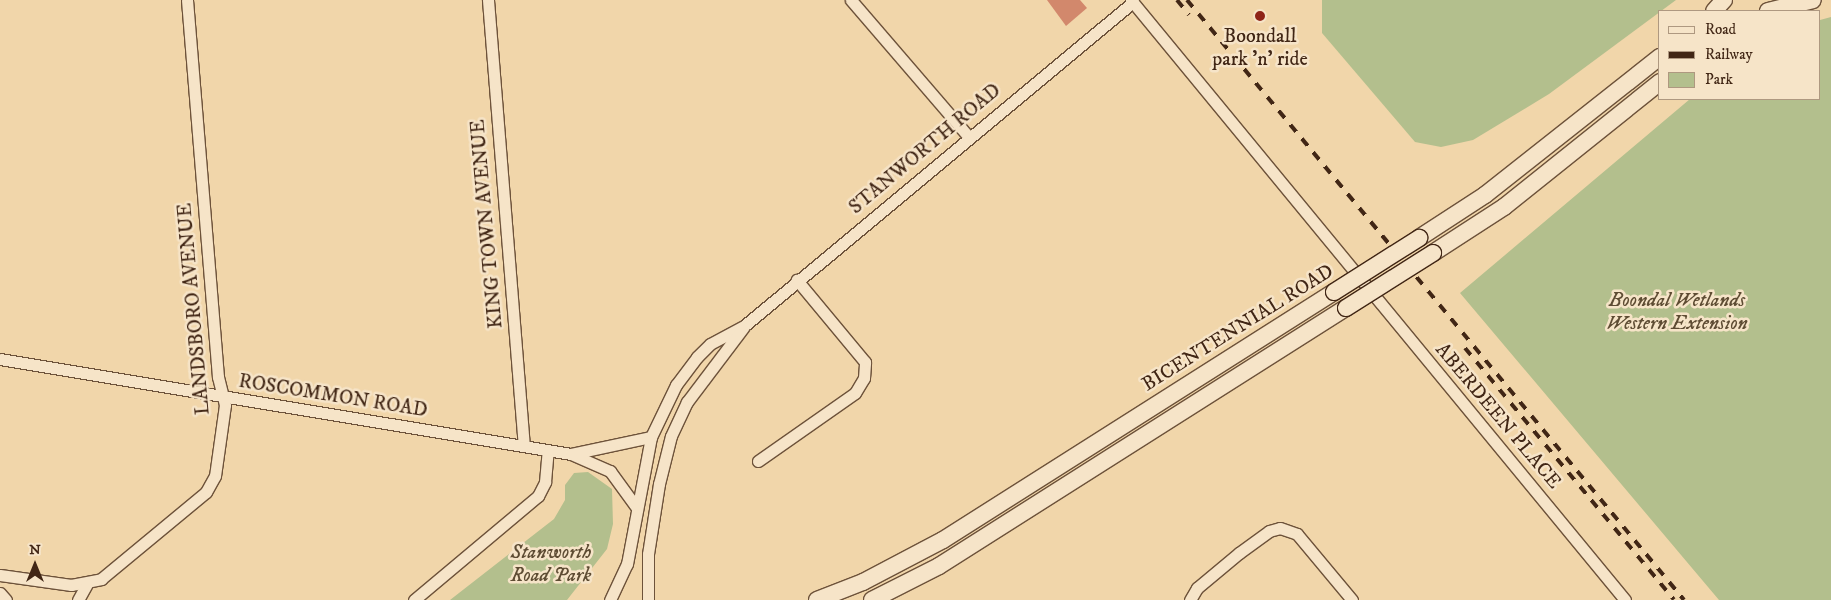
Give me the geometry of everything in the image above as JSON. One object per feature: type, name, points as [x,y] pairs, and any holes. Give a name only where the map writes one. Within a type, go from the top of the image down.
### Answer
[{"type":"main road","points":[[1715,10],[1724,0]]},
{"type":"main road","points":[[1772,10],[1813,0]]},
{"type":"main road","name":"BICENTENNIAL ROAD","points":[[817,600],[872,578],[943,540],[1485,196],[1658,59]]},
{"type":"main road","name":"BICENTENNIAL ROAD","points":[[872,600],[939,566],[1434,253],[1504,207],[1658,84]]},
{"type":"street","name":"LANDSBORO AVENUE","points":[[88,584],[109,574],[206,492],[218,462],[225,406],[218,377],[187,0]]},
{"type":"street","name":"KING TOWN AVENUE","points":[[488,0],[524,446]]},
{"type":"street","points":[[851,0],[969,137]]},
{"type":"street","name":"STANWORTH ROAD","points":[[610,600],[627,564],[651,437],[676,385],[697,357],[710,344],[744,326],[1132,1]]},
{"type":"street","name":"ABERDEEN PLACE","points":[[1132,1],[1625,600]]},
{"type":"street","points":[[758,461],[855,392],[864,378],[864,362],[798,280]]},
{"type":"street","name":"STANWORTH ROAD","points":[[648,600],[648,554],[658,484],[671,436],[687,402],[744,326]]},
{"type":"street","name":"ROSCOMMON ROAD","points":[[0,359],[572,454],[610,471],[637,508]]},
{"type":"street","name":"ROSCOMMON ROAD","points":[[572,454],[651,437]]},
{"type":"street","points":[[414,600],[538,496],[544,482],[548,450]]},
{"type":"street","points":[[1190,600],[1197,588],[1239,553],[1269,530],[1280,528],[1297,534],[1352,600]]},
{"type":"street","points":[[0,576],[60,584],[88,584]]},
{"type":"street","points":[[78,600],[88,584]]},
{"type":"street","points":[[0,593],[6,600]]},
{"type":"green space","points":[[1322,0],[1676,0],[1662,10],[1658,10],[1658,13],[1549,94],[1473,140],[1441,147],[1415,142],[1322,33]]},
{"type":"green space","name":"Boondal Wetlands Western Extension","points":[[1831,17],[1831,600],[1719,600],[1460,293],[1689,100],[1821,100],[1821,20]]},
{"type":"green space","name":"Stanworth Road Park","points":[[588,472],[612,489],[613,524],[607,549],[567,600],[450,600],[554,519],[565,500],[565,485],[574,473]]},
{"type":"building","points":[[1047,0],[1080,0],[1087,8],[1066,26]]},
{"type":"railway","points":[[1177,0],[1189,15]]},
{"type":"railway","points":[[1187,0],[1684,600]]},
{"type":"railway","points":[[1465,348],[1674,600]]},
{"type":"place","name":"Boondall park 'n' ride","points":[[1260,16]]}]
